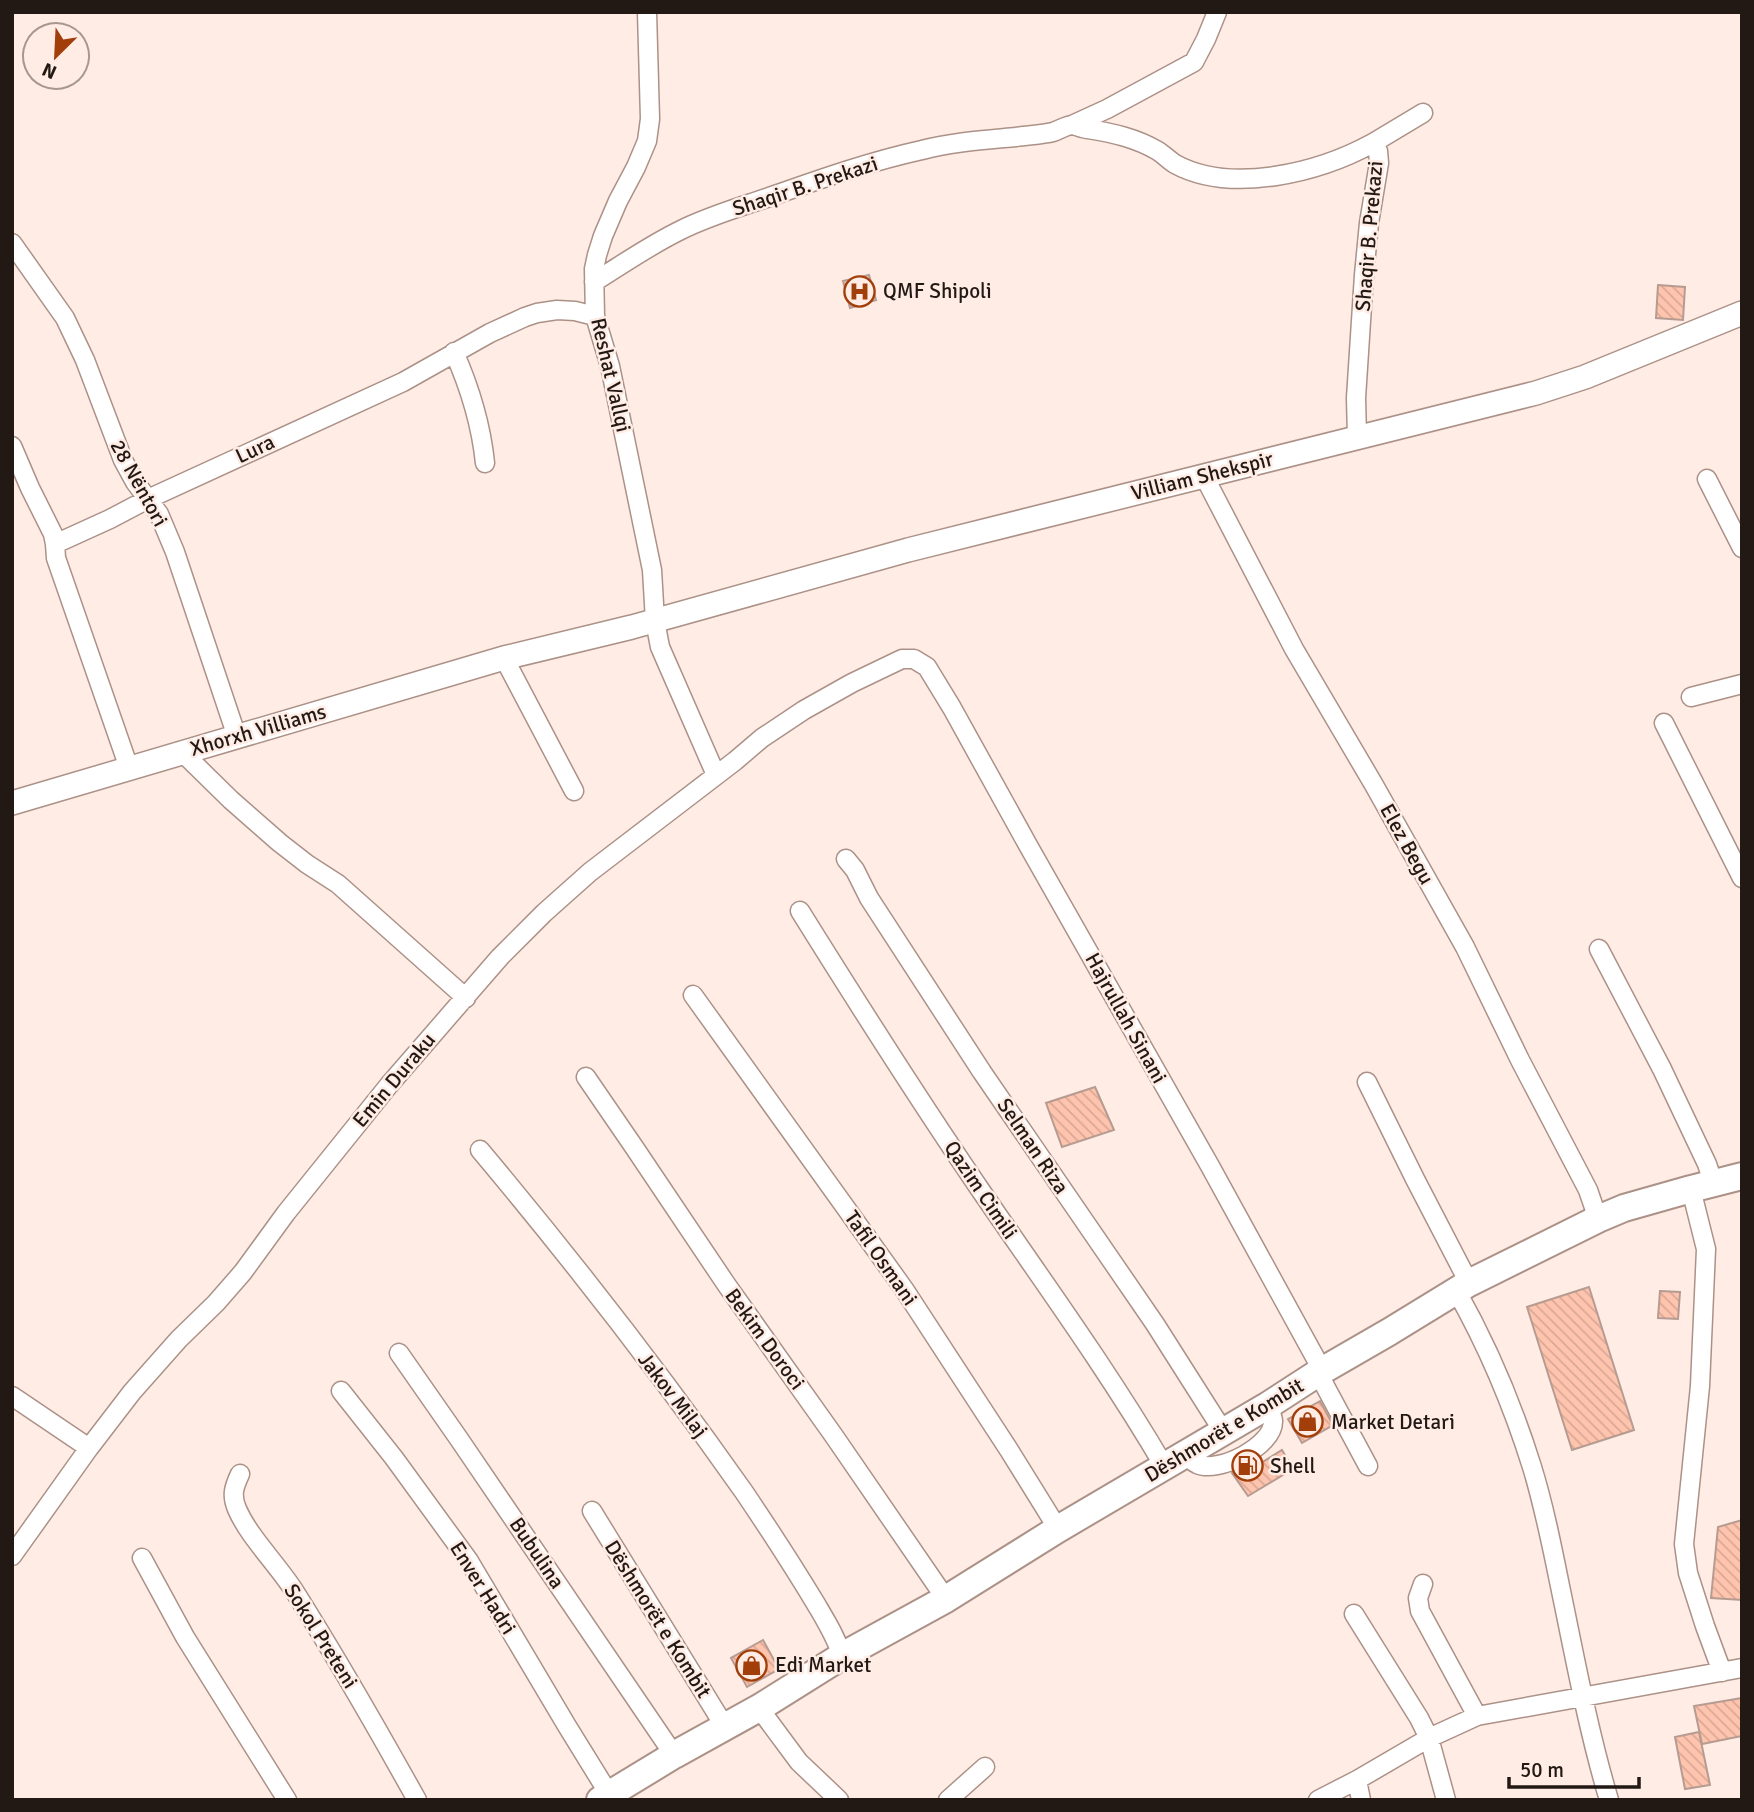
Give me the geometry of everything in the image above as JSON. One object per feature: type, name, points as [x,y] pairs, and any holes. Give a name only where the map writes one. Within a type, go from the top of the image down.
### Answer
[{"type":"main road","name":"Dëshmorët e Kombit","points":[[605,1797],[759,1708],[842,1656],[946,1599],[1462,1286],[1598,1219],[1702,1185],[1742,1176]]},
{"type":"street","name":"Reshat Vallqi","points":[[647,12],[650,78],[647,141],[603,236],[594,269],[594,282],[595,316],[610,366],[647,544],[653,581],[655,621]]},
{"type":"street","name":"Shaqir B. Prekazi","points":[[594,282],[682,229],[822,178],[921,150],[955,143],[1050,132],[1072,125],[1194,62],[1217,12]]},
{"type":"street","points":[[1373,143],[1423,113]]},
{"type":"street","name":"Shaqir B. Prekazi","points":[[1072,125],[1118,134],[1140,142],[1175,163],[1222,178],[1266,176],[1304,170],[1352,155],[1373,143],[1378,151],[1379,163],[1364,275],[1356,398],[1357,437]]},
{"type":"street","name":"28 Nëntori","points":[[12,243],[65,318],[85,360],[122,460],[159,514],[175,552],[237,737]]},
{"type":"street","name":"Lura","points":[[55,544],[403,382],[490,332],[537,313],[557,310],[595,316]]},
{"type":"street","name":"Villiam Shekspir","points":[[655,621],[908,550],[1536,393],[1585,377],[1742,313]]},
{"type":"street","points":[[454,352],[468,384],[483,443],[485,463]]},
{"type":"street","points":[[12,446],[53,534],[56,558],[129,768]]},
{"type":"street","name":"Elez Begu","points":[[1204,476],[1294,649],[1465,947],[1588,1190],[1598,1219]]},
{"type":"street","points":[[1707,479],[1742,548]]},
{"type":"street","points":[[655,621],[665,661],[716,775]]},
{"type":"street","name":"Xhorxh Villiams","points":[[12,803],[504,658],[655,621]]},
{"type":"street","points":[[504,658],[574,791]]},
{"type":"street","name":"Emin Duraku","points":[[12,1556],[132,1392],[243,1272],[286,1213],[389,1085],[500,957],[544,913],[590,872],[762,738],[804,710],[902,659],[914,659],[927,667]]},
{"type":"street","name":"Hajrullah Sinani","points":[[927,667],[1210,1166],[1368,1466]]},
{"type":"street","points":[[1691,697],[1742,684]]},
{"type":"street","points":[[1664,723],[1742,878]]},
{"type":"street","points":[[182,752],[279,843],[338,884],[466,998]]},
{"type":"street","name":"Selman Riza","points":[[846,859],[975,1061],[1155,1324],[1223,1431]]},
{"type":"street","name":"Qazim Cimili","points":[[800,911],[979,1188],[1068,1314],[1129,1407],[1175,1459]]},
{"type":"street","points":[[1599,949],[1662,1069],[1707,1164],[1702,1185],[1706,1262],[1700,1386],[1684,1544],[1688,1573],[1722,1672]]},
{"type":"street","name":"Tafil Osmani","points":[[693,995],[904,1289],[1058,1529]]},
{"type":"street","name":"Bekim Doroci","points":[[586,1077],[726,1284],[946,1599]]},
{"type":"street","points":[[1367,1082],[1415,1179],[1516,1419],[1545,1516],[1595,1753],[1609,1800]]},
{"type":"street","name":"Jakov Milaj","points":[[480,1150],[621,1324],[718,1455],[800,1577],[836,1639],[842,1656]]},
{"type":"street","points":[[498,1189],[614,1328],[758,1528],[828,1642],[842,1656]]},
{"type":"street","name":"Bubulina","points":[[398,1353],[674,1755]]},
{"type":"street","name":"Enver Hadri","points":[[341,1391],[394,1458],[468,1561],[567,1726],[605,1797]]},
{"type":"street","points":[[12,1396],[89,1448]]},
{"type":"street","points":[[1175,1459],[1210,1467],[1235,1460],[1264,1440],[1271,1431],[1274,1424],[1268,1406]]},
{"type":"street","name":"Sokol Preteni","points":[[240,1474],[233,1487],[237,1509],[280,1570],[346,1674],[417,1800]]},
{"type":"street","name":"Dëshmorët e Kombit","points":[[592,1511],[725,1727]]},
{"type":"street","points":[[142,1558],[184,1637],[286,1800]]},
{"type":"street","points":[[1423,1584],[1418,1598],[1420,1611],[1477,1716]]},
{"type":"street","points":[[1354,1614],[1429,1738],[1446,1800]]},
{"type":"street","points":[[1318,1800],[1429,1738],[1477,1716],[1742,1668]]},
{"type":"street","points":[[759,1708],[799,1762],[839,1800]]},
{"type":"street","points":[[948,1800],[985,1767]]},
{"type":"street","points":[[1357,1780],[1361,1800]]},
{"type":"building","name":"QMF Shipoli","points":[[869,275],[876,300],[850,308],[843,281]]},
{"type":"building","points":[[1658,285],[1685,287],[1683,320],[1656,318]]},
{"type":"building","points":[[1095,1087],[1114,1130],[1062,1147],[1046,1103]]},
{"type":"building","points":[[1589,1287],[1634,1430],[1572,1450],[1527,1307]]},
{"type":"building","points":[[1660,1291],[1680,1292],[1678,1319],[1658,1318]]},
{"type":"building","points":[[1320,1401],[1333,1425],[1302,1443],[1288,1419]]},
{"type":"building","points":[[1282,1450],[1293,1469],[1248,1496],[1232,1473],[1259,1459],[1261,1463]]},
{"type":"building","points":[[1742,1520],[1742,1600],[1711,1598],[1718,1527]]},
{"type":"building","points":[[763,1640],[779,1669],[747,1687],[731,1658]]},
{"type":"building","points":[[1742,1698],[1742,1736],[1702,1744],[1694,1706]]},
{"type":"building","points":[[1699,1732],[1710,1785],[1685,1789],[1675,1737]]},
{"type":"place","name":"QMF Shipoli","points":[[860,291]]},
{"type":"place","name":"Market Detari","points":[[1308,1422]]},
{"type":"place","name":"Shell","points":[[1247,1466]]},
{"type":"place","name":"Edi Market","points":[[752,1665]]}]
